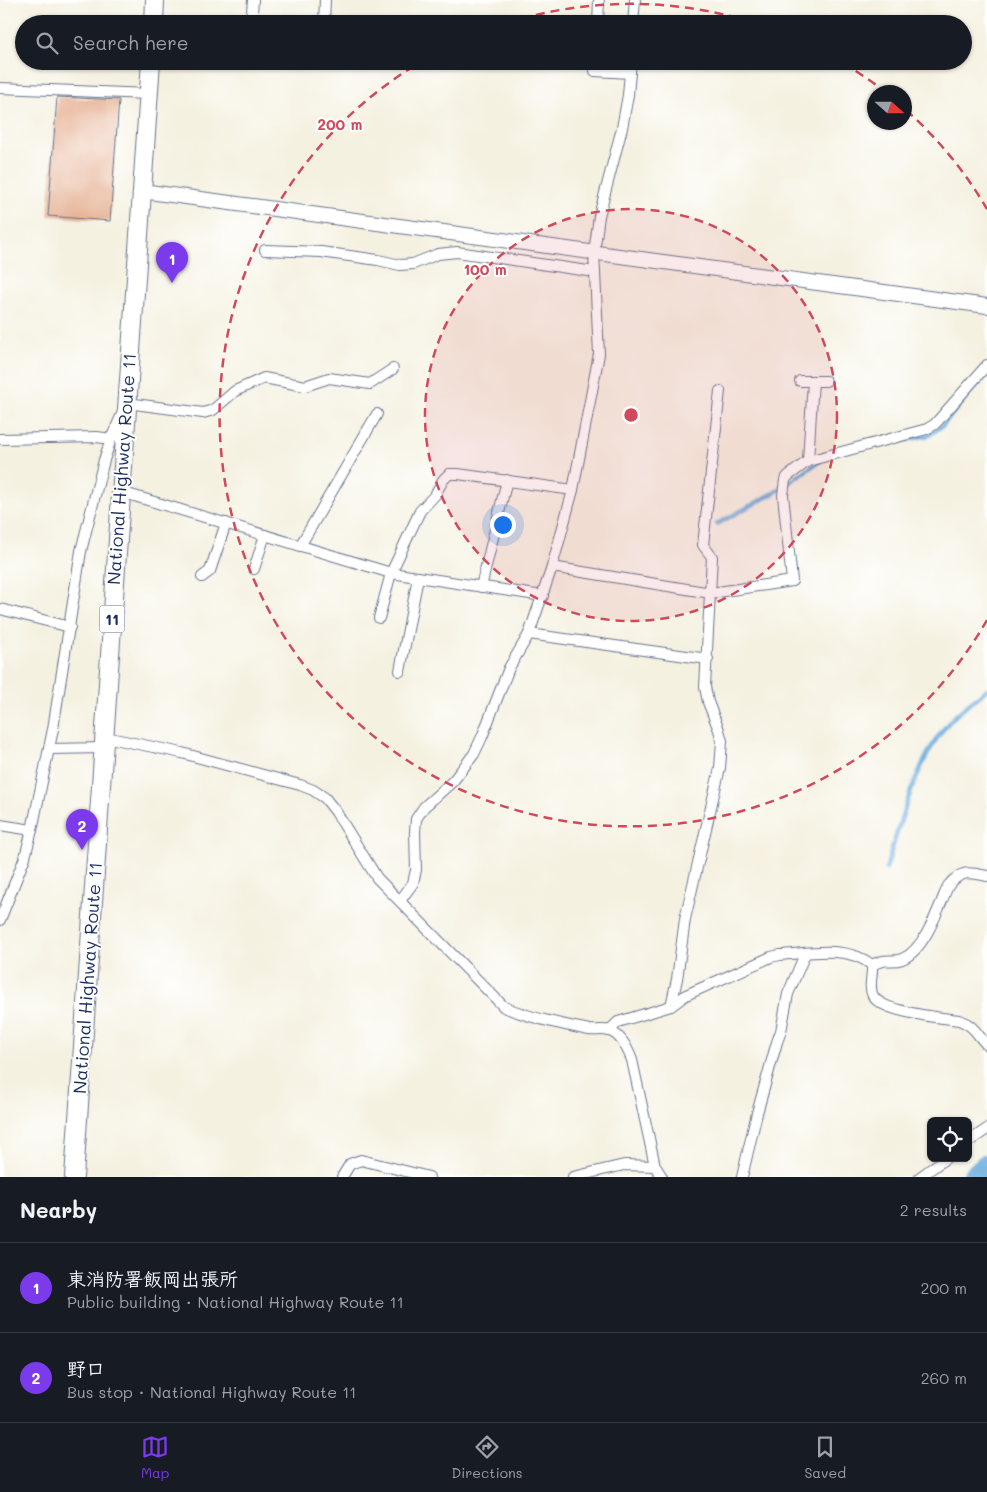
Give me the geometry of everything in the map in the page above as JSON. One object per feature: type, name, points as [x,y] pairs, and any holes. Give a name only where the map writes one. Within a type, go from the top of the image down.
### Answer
[{"type":"highway","points":[[154,15],[155,0]]},
{"type":"highway","name":"National Highway Route 11","points":[[74,1177],[150,70]]},
{"type":"street","points":[[252,15],[253,0]]},
{"type":"street","points":[[324,15],[325,0]]},
{"type":"street","points":[[598,15],[599,0]]},
{"type":"street","points":[[634,15],[635,0]]},
{"type":"street","points":[[400,901],[413,883],[416,870],[416,819],[424,807],[452,781],[474,754],[509,668],[529,634],[552,567],[573,490],[599,354],[594,253],[599,216],[622,128],[630,73],[595,70]]},
{"type":"street","points":[[0,88],[149,94]]},
{"type":"street","points":[[142,191],[987,306]]},
{"type":"street","points":[[265,250],[320,252],[400,265],[413,264],[438,254],[457,252],[595,272]]},
{"type":"street","points":[[552,567],[710,593],[792,581],[782,495],[785,480],[788,476],[808,461],[927,429],[935,424],[987,365]]},
{"type":"street","points":[[0,920],[24,857],[32,830],[49,749],[81,551],[104,460],[127,403],[203,413],[213,410],[235,391],[264,378],[305,386],[329,378],[370,384],[393,369]]},
{"type":"street","points":[[800,380],[826,382]]},
{"type":"street","points":[[808,461],[813,381]]},
{"type":"street","points":[[671,1006],[677,979],[685,919],[720,768],[722,741],[708,702],[706,687],[712,557],[703,545],[720,391]]},
{"type":"street","points":[[300,546],[377,414]]},
{"type":"street","points":[[0,439],[97,437],[111,439]]},
{"type":"street","points":[[379,618],[391,573],[420,511],[435,495],[443,480],[449,474],[573,490]]},
{"type":"street","points":[[481,587],[507,480]]},
{"type":"street","points":[[121,492],[391,573],[543,596]]},
{"type":"street","points":[[202,577],[210,571],[226,523]]},
{"type":"street","points":[[254,568],[265,535]]},
{"type":"street","points":[[400,671],[418,577]]},
{"type":"street","points":[[0,609],[70,628]]},
{"type":"street","points":[[529,634],[708,659]]},
{"type":"street","points":[[49,749],[104,742],[191,756],[313,790],[324,798],[336,812],[378,878],[504,1006],[524,1015],[592,1031],[609,1031],[618,1037],[627,1047],[632,1060],[659,1174],[624,1164],[573,1177]]},
{"type":"street","points":[[0,826],[32,830]]},
{"type":"street","points":[[872,965],[881,960],[905,958],[921,942],[928,934],[948,886],[957,876],[971,873],[987,876]]},
{"type":"street","points":[[609,1031],[618,1022],[671,1006],[686,995],[771,957],[847,952],[864,959],[872,965],[873,975],[870,988],[878,1002],[902,1011],[967,1022],[987,1045]]},
{"type":"street","points":[[742,1177],[757,1113],[781,1031],[788,994],[805,954]]},
{"type":"street","points":[[972,1139],[987,1129]]},
{"type":"street","points":[[342,1177],[350,1164],[361,1160],[429,1177]]},
{"type":"street","points":[[920,1177],[941,1162]]},
{"type":"building","points":[[57,97],[119,100],[110,221],[48,216]]},
{"type":"waterway","points":[[900,441],[929,435],[942,426],[987,373]]},
{"type":"waterway","points":[[717,524],[774,493],[820,461]]},
{"type":"waterway","points":[[886,869],[897,831],[929,751],[952,719],[987,689]]},
{"type":"waterway","points":[[975,1177],[987,1166]]},
{"type":"place","name":"東消防署飯岡出張所","points":[[172,283]]},
{"type":"place","name":"野口","points":[[82,850]]}]
